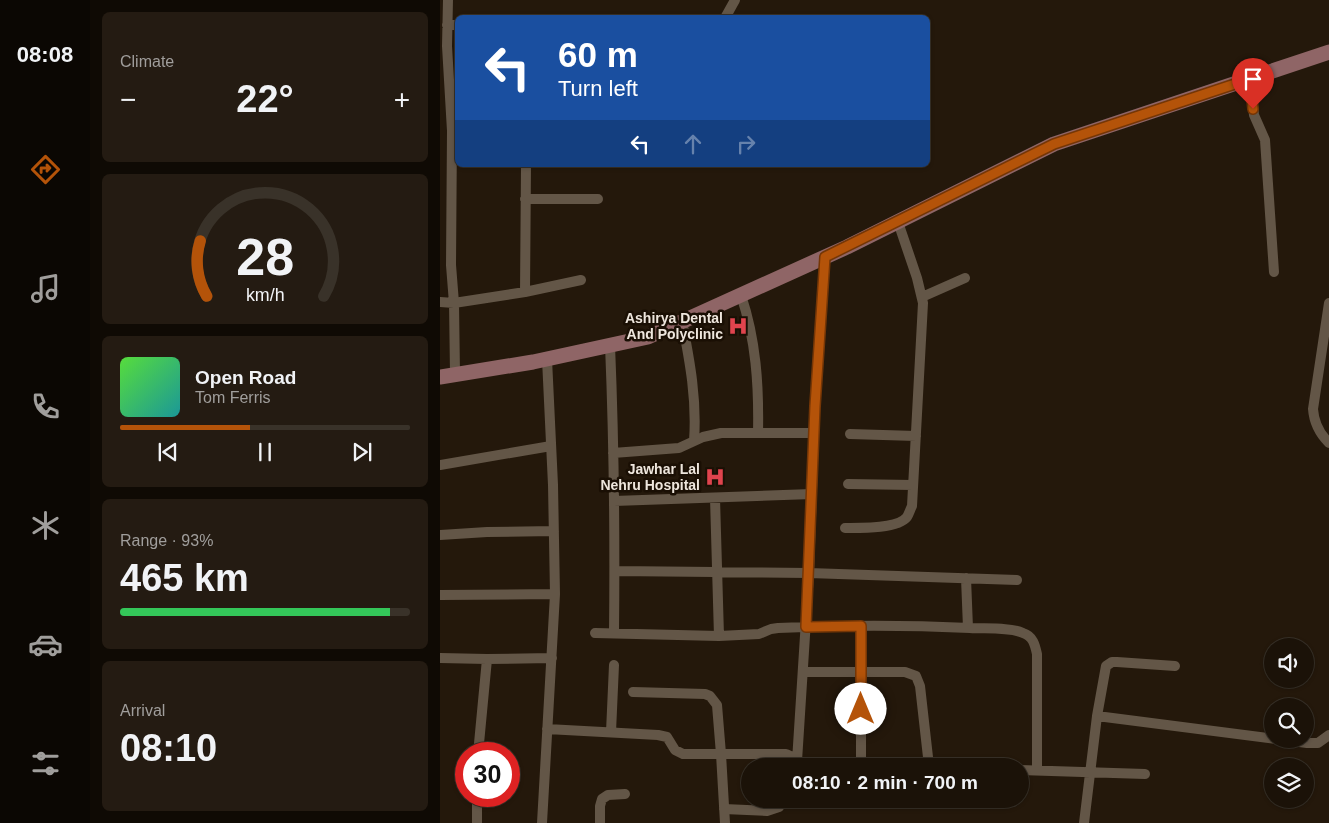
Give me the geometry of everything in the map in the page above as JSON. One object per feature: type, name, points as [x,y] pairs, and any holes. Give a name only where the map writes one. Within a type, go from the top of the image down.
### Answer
[{"type":"street","points":[[448,0],[452,25],[443,47],[453,85],[455,131],[451,170],[451,265],[454,303],[455,374]]},
{"type":"street","points":[[727,15],[735,0]]},
{"type":"street","points":[[440,376],[547,359],[648,337],[825,257],[1054,144],[1329,52]]},
{"type":"street","points":[[1250,79],[1254,115],[1264,136],[1266,146],[1274,272]]},
{"type":"street","points":[[440,131],[455,131]]},
{"type":"street","points":[[525,292],[526,167]]},
{"type":"street","points":[[440,172],[451,170]]},
{"type":"street","points":[[526,199],[598,199]]},
{"type":"street","points":[[845,528],[889,525],[906,518],[912,506],[922,297],[918,278],[898,222]]},
{"type":"street","points":[[797,758],[809,573],[814,433],[825,257]]},
{"type":"street","points":[[922,297],[965,278]]},
{"type":"street","points":[[440,302],[454,303],[525,292],[581,280]]},
{"type":"street","points":[[741,295],[749,319],[755,349],[758,377],[758,433]]},
{"type":"street","points":[[1329,308],[1313,409],[1314,420],[1329,443]]},
{"type":"street","points":[[682,321],[694,394],[696,420],[694,442]]},
{"type":"street","points":[[610,345],[615,571],[614,633]]},
{"type":"street","points":[[542,823],[555,594],[547,359]]},
{"type":"street","points":[[613,453],[679,448],[703,436],[716,434],[814,433]]},
{"type":"street","points":[[850,434],[916,436]]},
{"type":"street","points":[[440,465],[551,446]]},
{"type":"street","points":[[848,484],[913,485]]},
{"type":"street","points":[[614,501],[812,494]]},
{"type":"street","points":[[715,498],[719,636]]},
{"type":"street","points":[[440,535],[554,531]]},
{"type":"street","points":[[615,571],[809,573],[1017,580]]},
{"type":"street","points":[[966,578],[968,628]]},
{"type":"street","points":[[440,595],[555,594]]},
{"type":"street","points":[[595,633],[719,636],[759,634],[770,629],[861,626],[1015,630],[1024,633],[1033,641],[1037,654],[1037,770]]},
{"type":"street","points":[[861,626],[861,758]]},
{"type":"street","points":[[440,658],[552,658]]},
{"type":"street","points":[[479,742],[487,659]]},
{"type":"street","points":[[1084,823],[1097,716],[1105,669],[1108,664],[1117,662],[1175,666]]},
{"type":"street","points":[[611,732],[614,665]]},
{"type":"street","points":[[803,672],[905,672],[916,676],[920,686],[928,758]]},
{"type":"street","points":[[633,692],[705,694],[710,696],[717,705],[725,823]]},
{"type":"street","points":[[1097,716],[1307,744],[1318,743],[1329,735]]},
{"type":"street","points":[[547,730],[664,736],[670,740],[675,750],[683,754],[780,754],[790,755],[794,758]]},
{"type":"street","points":[[780,754],[781,758]]},
{"type":"street","points":[[1029,770],[1146,774]]},
{"type":"street","points":[[600,823],[602,799],[608,795],[625,794]]},
{"type":"street","points":[[477,807],[477,823]]},
{"type":"street","points":[[724,809],[767,811],[777,808]]},
{"type":"place","name":"Ashirya Dental And Polyclinic","points":[[738,326]]},
{"type":"place","name":"Jawhar Lal Nehru Hospital","points":[[715,477]]},
{"type":"route","points":[[861,709],[861,626],[806,627],[815,406],[825,257],[1054,144],[1250,79],[1253,109]]}]
